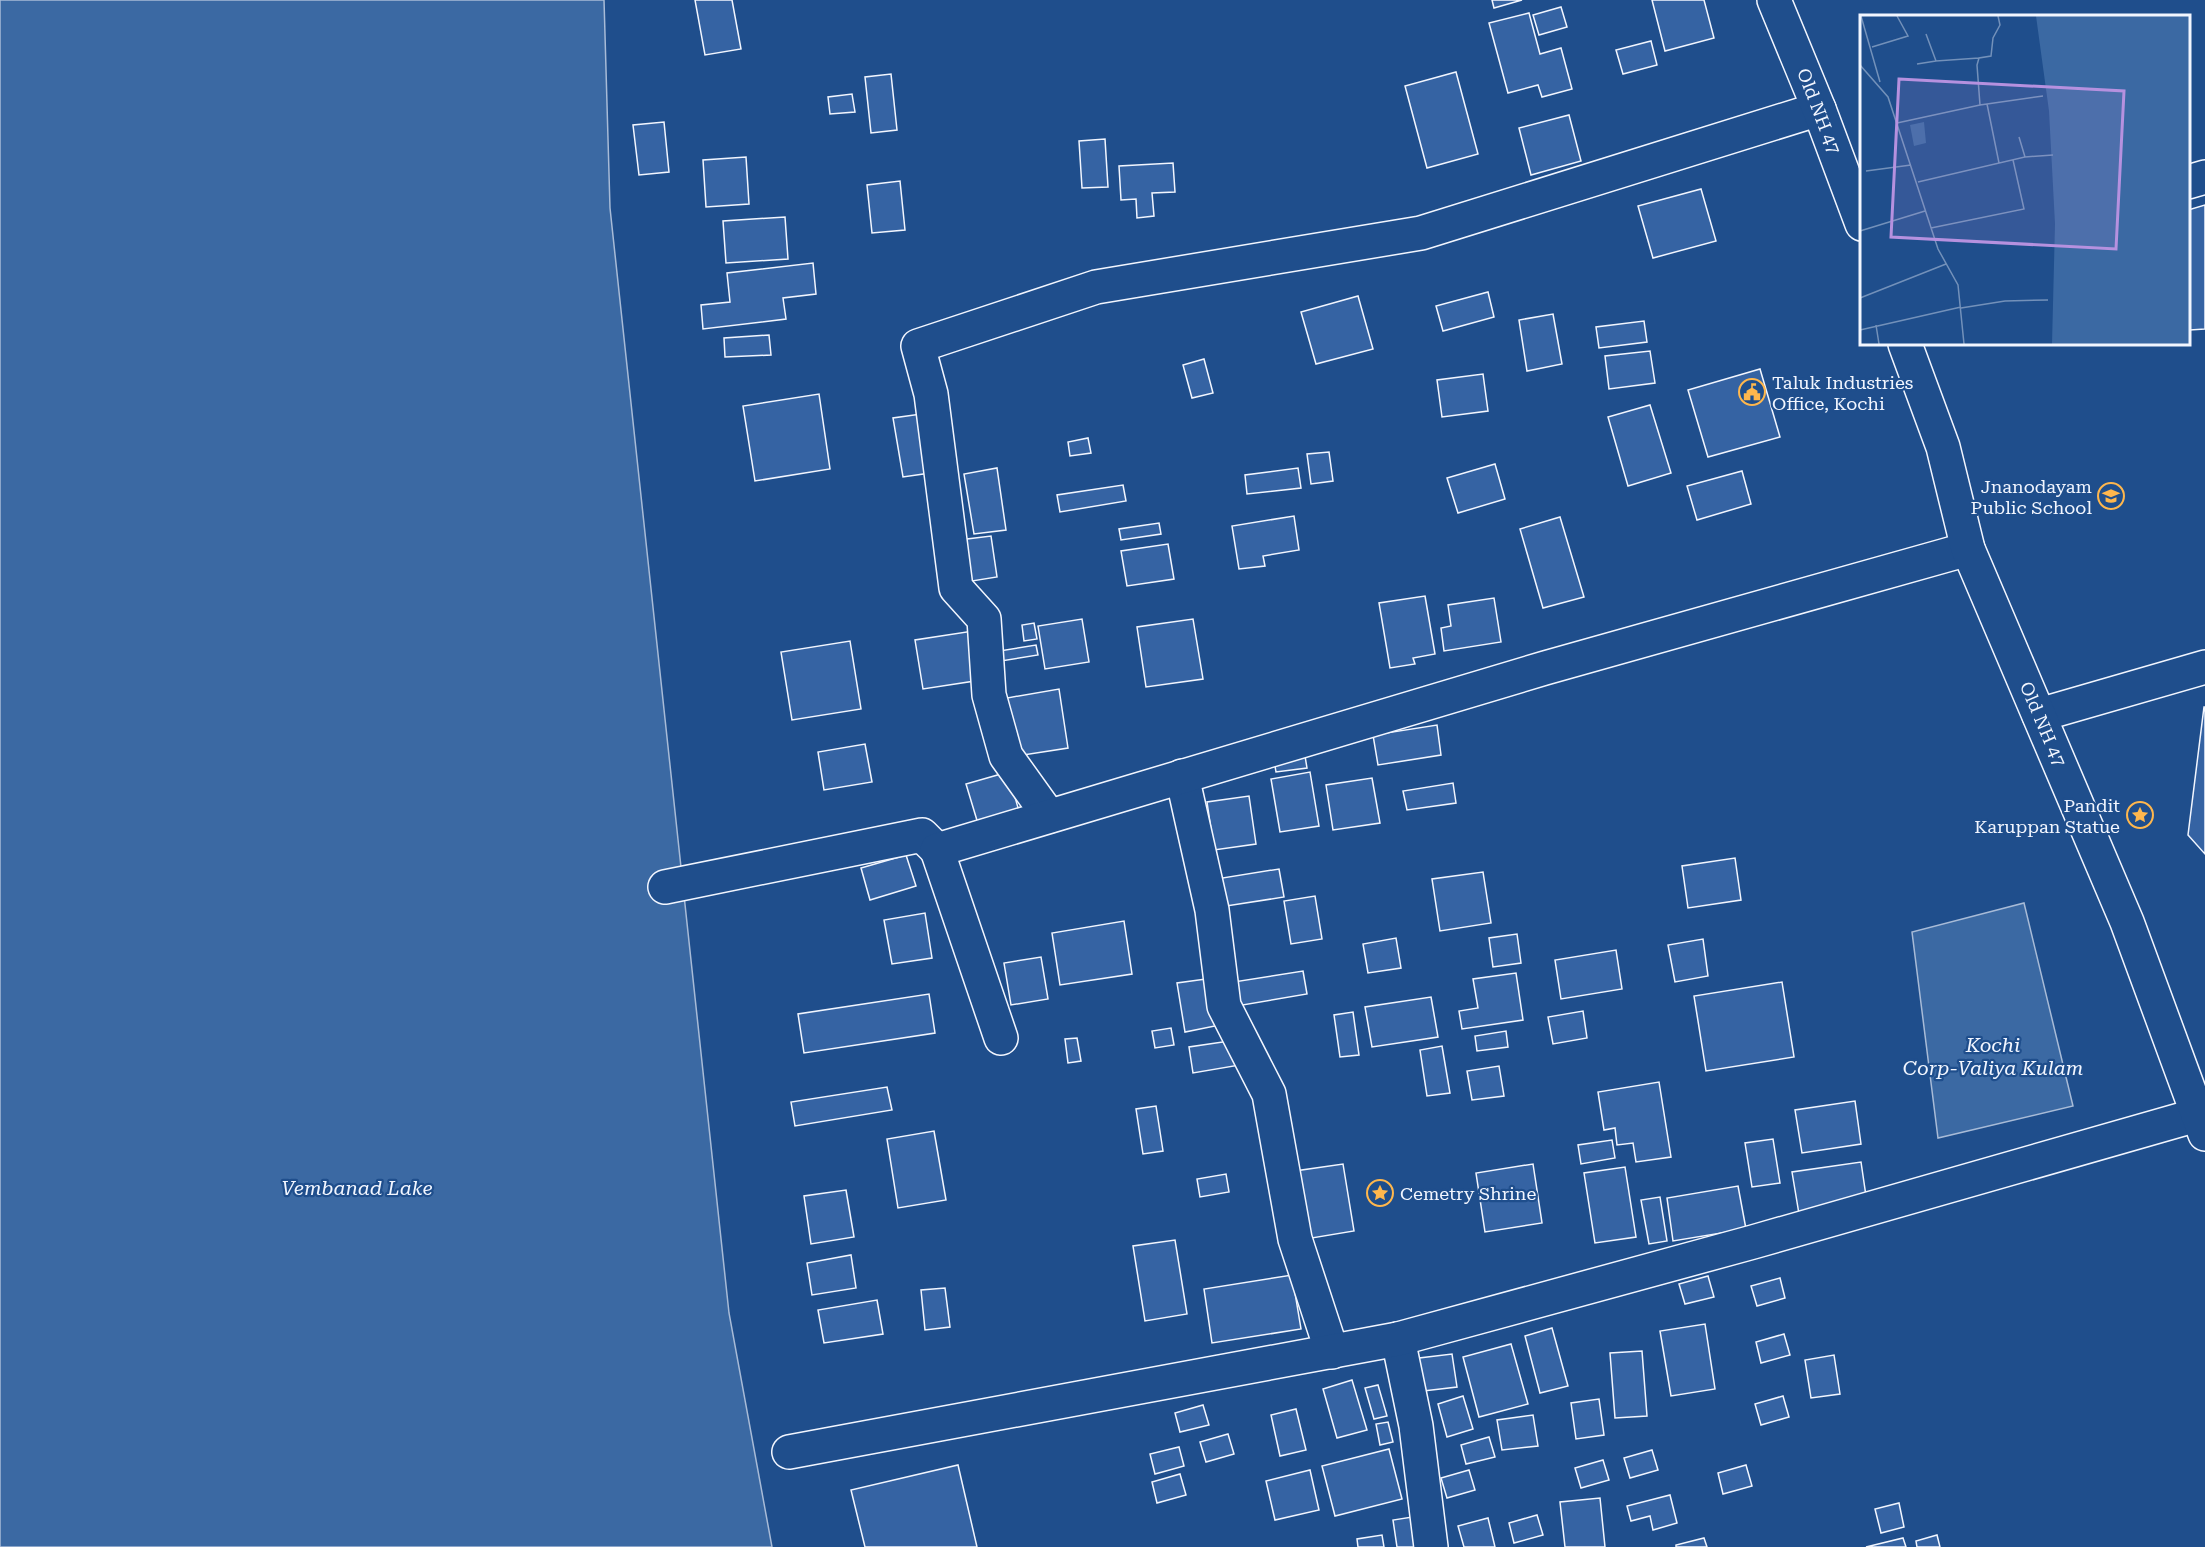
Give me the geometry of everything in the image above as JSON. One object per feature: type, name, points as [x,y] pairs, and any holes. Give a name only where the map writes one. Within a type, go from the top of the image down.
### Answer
[{"type":"street","name":"Old NH 47","points":[[1774,0],[1819,109],[1860,219]]},
{"type":"street","points":[[1050,816],[1006,756],[989,695],[984,619],[956,588],[931,394],[918,346],[1096,288],[1421,233],[1819,109]]},
{"type":"street","points":[[2190,181],[2205,177]]},
{"type":"street","name":"Old NH 47","points":[[1905,345],[1943,447],[1968,549],[2127,922],[2201,1125]]},
{"type":"street","points":[[937,850],[1545,668],[1968,549]]},
{"type":"street","points":[[2038,715],[2205,667]]},
{"type":"street","points":[[1182,776],[1212,909],[1224,1006],[1269,1094],[1295,1239],[1332,1352]]},
{"type":"street","points":[[665,887],[922,835],[937,850],[1001,1038]]},
{"type":"street","points":[[789,1452],[1398,1339],[1764,1239],[2201,1125]]},
{"type":"street","points":[[1398,1339],[1416,1426],[1431,1547]]},
{"type":"water","name":"Vembanad Lake","points":[[0,0],[604,0],[610,208],[729,1313],[772,1547],[0,1547]]},
{"type":"water","name":"Kochi Corp-Valiya Kulam","points":[[2024,903],[2073,1106],[1938,1138],[1912,932]]},
{"type":"building","points":[[695,0],[732,0],[741,49],[705,55]]},
{"type":"building","points":[[1492,0],[1522,0],[1494,8]]},
{"type":"building","points":[[1652,0],[1704,0],[1714,38],[1665,51]]},
{"type":"building","points":[[1561,7],[1567,27],[1539,35],[1533,15]]},
{"type":"building","points":[[1529,13],[1540,54],[1561,48],[1572,89],[1542,97],[1538,85],[1508,93],[1489,23]]},
{"type":"building","points":[[1651,41],[1657,65],[1623,74],[1616,50]]},
{"type":"building","points":[[1456,72],[1478,154],[1427,168],[1405,86]]},
{"type":"building","points":[[891,74],[897,130],[871,133],[865,77]]},
{"type":"building","points":[[852,94],[855,112],[830,114],[828,97]]},
{"type":"building","points":[[1569,115],[1581,161],[1531,175],[1519,128]]},
{"type":"building","points":[[664,122],[669,172],[639,175],[633,125]]},
{"type":"building","points":[[1105,139],[1108,187],[1082,188],[1079,141]]},
{"type":"building","points":[[746,157],[749,204],[706,207],[703,160]]},
{"type":"building","points":[[1173,163],[1175,192],[1152,193],[1154,216],[1137,218],[1136,199],[1121,200],[1119,166]]},
{"type":"building","points":[[900,181],[905,230],[872,233],[867,185]]},
{"type":"building","points":[[1701,189],[1716,241],[1653,258],[1638,206]]},
{"type":"building","points":[[2205,205],[2205,329],[2190,330],[2190,209]]},
{"type":"building","points":[[785,217],[788,259],[726,263],[723,221]]},
{"type":"building","points":[[813,263],[816,294],[783,298],[786,319],[703,329],[701,305],[730,302],[727,273]]},
{"type":"building","points":[[1488,292],[1494,317],[1443,331],[1436,306]]},
{"type":"building","points":[[1358,296],[1373,349],[1316,364],[1301,312]]},
{"type":"building","points":[[1553,314],[1562,364],[1527,371],[1519,320]]},
{"type":"building","points":[[1644,321],[1647,342],[1599,348],[1596,327]]},
{"type":"building","points":[[769,335],[771,355],[725,357],[724,338]]},
{"type":"building","points":[[1650,351],[1655,383],[1609,389],[1605,356]]},
{"type":"building","points":[[1204,359],[1213,393],[1192,398],[1183,365]]},
{"type":"building","points":[[1760,369],[1780,437],[1708,457],[1688,390]]},
{"type":"building","points":[[1483,374],[1488,411],[1442,417],[1437,380]]},
{"type":"building","points":[[819,394],[830,469],[755,481],[743,406]]},
{"type":"building","points":[[1650,405],[1671,473],[1628,486],[1608,417]]},
{"type":"building","points":[[921,414],[930,473],[903,477],[893,418]]},
{"type":"building","points":[[1088,438],[1091,453],[1070,456],[1068,442]]},
{"type":"building","points":[[1329,452],[1333,481],[1311,484],[1307,454]]},
{"type":"building","points":[[1495,464],[1505,499],[1458,513],[1447,478]]},
{"type":"building","points":[[997,468],[1006,530],[974,534],[964,474]]},
{"type":"building","points":[[1298,468],[1301,488],[1247,494],[1245,475]]},
{"type":"building","points":[[1742,471],[1751,504],[1697,520],[1687,486]]},
{"type":"building","points":[[1123,485],[1126,501],[1060,512],[1057,495]]},
{"type":"building","points":[[1294,516],[1299,550],[1263,556],[1265,566],[1239,569],[1232,526]]},
{"type":"building","points":[[1560,517],[1584,597],[1543,608],[1520,529]]},
{"type":"building","points":[[1159,523],[1161,534],[1121,540],[1119,529]]},
{"type":"building","points":[[991,536],[997,577],[966,582],[959,540]]},
{"type":"building","points":[[1168,544],[1174,579],[1127,586],[1121,551]]},
{"type":"building","points":[[1425,596],[1435,654],[1413,658],[1415,664],[1390,668],[1379,603]]},
{"type":"building","points":[[1494,598],[1501,642],[1444,651],[1441,628],[1451,626],[1448,605]]},
{"type":"building","points":[[1082,619],[1089,662],[1045,669],[1038,626]]},
{"type":"building","points":[[1193,619],[1203,679],[1146,687],[1137,627]]},
{"type":"building","points":[[1034,623],[1037,639],[1024,641],[1022,625]]},
{"type":"building","points":[[973,631],[981,680],[923,689],[915,640]]},
{"type":"building","points":[[850,641],[861,709],[792,720],[781,652]]},
{"type":"building","points":[[1036,645],[1038,655],[995,662],[993,652]]},
{"type":"building","points":[[1059,689],[1068,748],[1017,756],[1007,698]]},
{"type":"building","points":[[2205,707],[2205,854],[2188,835]]},
{"type":"building","points":[[1437,725],[1441,755],[1378,765],[1373,735]]},
{"type":"building","points":[[865,744],[872,782],[824,790],[818,752]]},
{"type":"building","points":[[1304,750],[1307,768],[1276,772],[1273,754]]},
{"type":"building","points":[[1008,772],[1020,815],[979,827],[966,784]]},
{"type":"building","points":[[1310,772],[1319,826],[1280,832],[1271,779]]},
{"type":"building","points":[[1372,778],[1380,823],[1333,830],[1326,785]]},
{"type":"building","points":[[1453,783],[1456,803],[1407,810],[1403,791]]},
{"type":"building","points":[[1249,796],[1256,844],[1214,850],[1207,802]]},
{"type":"building","points":[[906,855],[916,886],[870,900],[861,868]]},
{"type":"building","points":[[1735,858],[1741,900],[1688,908],[1682,866]]},
{"type":"building","points":[[1279,869],[1284,897],[1220,907],[1216,879]]},
{"type":"building","points":[[1483,872],[1491,923],[1440,931],[1432,879]]},
{"type":"building","points":[[1315,896],[1322,939],[1291,944],[1284,901]]},
{"type":"building","points":[[925,913],[932,958],[892,964],[884,920]]},
{"type":"building","points":[[1124,921],[1132,974],[1060,985],[1052,933]]},
{"type":"building","points":[[1517,934],[1521,963],[1493,967],[1489,938]]},
{"type":"building","points":[[1396,938],[1401,968],[1368,973],[1363,944]]},
{"type":"building","points":[[1703,939],[1708,976],[1675,982],[1668,945]]},
{"type":"building","points":[[1616,950],[1622,989],[1561,999],[1555,960]]},
{"type":"building","points":[[1041,957],[1048,999],[1011,1005],[1004,963]]},
{"type":"building","points":[[1303,971],[1307,994],[1231,1007],[1227,983]]},
{"type":"building","points":[[1516,973],[1523,1020],[1462,1029],[1459,1011],[1478,1008],[1473,979]]},
{"type":"building","points":[[1213,978],[1220,1025],[1185,1032],[1177,983]]},
{"type":"building","points":[[1782,982],[1794,1057],[1706,1071],[1694,996]]},
{"type":"building","points":[[929,994],[935,1033],[804,1053],[798,1014]]},
{"type":"building","points":[[1431,997],[1438,1037],[1372,1047],[1365,1007]]},
{"type":"building","points":[[1583,1011],[1587,1038],[1553,1044],[1548,1017]]},
{"type":"building","points":[[1353,1012],[1359,1055],[1340,1057],[1334,1015]]},
{"type":"building","points":[[1171,1028],[1174,1045],[1155,1048],[1152,1031]]},
{"type":"building","points":[[1506,1031],[1508,1047],[1477,1051],[1475,1036]]},
{"type":"building","points":[[1077,1038],[1081,1061],[1068,1063],[1065,1039]]},
{"type":"building","points":[[1236,1040],[1240,1065],[1193,1073],[1189,1047]]},
{"type":"building","points":[[1442,1046],[1450,1093],[1427,1096],[1420,1050]]},
{"type":"building","points":[[1499,1066],[1504,1096],[1472,1100],[1467,1071]]},
{"type":"building","points":[[1659,1082],[1671,1157],[1636,1162],[1633,1143],[1617,1145],[1615,1128],[1604,1130],[1598,1092]]},
{"type":"building","points":[[887,1087],[892,1110],[795,1126],[791,1102]]},
{"type":"building","points":[[1855,1101],[1861,1144],[1802,1153],[1795,1110]]},
{"type":"building","points":[[1156,1106],[1163,1151],[1143,1154],[1136,1109]]},
{"type":"building","points":[[934,1131],[946,1200],[898,1208],[887,1139]]},
{"type":"building","points":[[1773,1139],[1780,1183],[1752,1187],[1745,1143]]},
{"type":"building","points":[[1612,1140],[1615,1158],[1581,1164],[1578,1145]]},
{"type":"building","points":[[1861,1162],[1867,1203],[1799,1214],[1792,1172]]},
{"type":"building","points":[[1343,1164],[1354,1231],[1306,1239],[1295,1171]]},
{"type":"building","points":[[1533,1164],[1542,1223],[1485,1232],[1476,1173]]},
{"type":"building","points":[[1625,1167],[1636,1237],[1595,1243],[1584,1173]]},
{"type":"building","points":[[1226,1174],[1229,1192],[1200,1197],[1197,1179]]},
{"type":"building","points":[[1738,1186],[1746,1229],[1673,1241],[1667,1198]]},
{"type":"building","points":[[846,1190],[854,1237],[811,1244],[804,1196]]},
{"type":"building","points":[[1660,1197],[1667,1241],[1649,1244],[1641,1200]]},
{"type":"building","points":[[1175,1240],[1187,1314],[1145,1321],[1133,1246]]},
{"type":"building","points":[[851,1255],[856,1288],[812,1295],[807,1263]]},
{"type":"building","points":[[1292,1275],[1301,1329],[1212,1343],[1204,1289]]},
{"type":"building","points":[[1708,1276],[1714,1297],[1685,1304],[1679,1284]]},
{"type":"building","points":[[1780,1278],[1785,1298],[1757,1306],[1751,1286]]},
{"type":"building","points":[[945,1288],[950,1327],[925,1330],[921,1290]]},
{"type":"building","points":[[877,1300],[883,1334],[824,1343],[818,1310]]},
{"type":"building","points":[[1705,1324],[1715,1389],[1671,1396],[1660,1331]]},
{"type":"building","points":[[1552,1328],[1568,1386],[1540,1393],[1525,1336]]},
{"type":"building","points":[[1784,1334],[1790,1355],[1761,1363],[1756,1342]]},
{"type":"building","points":[[1511,1344],[1528,1404],[1479,1417],[1463,1357]]},
{"type":"building","points":[[1642,1351],[1647,1416],[1615,1418],[1610,1353]]},
{"type":"building","points":[[1452,1354],[1457,1387],[1415,1392],[1411,1359]]},
{"type":"building","points":[[1834,1355],[1840,1394],[1811,1398],[1805,1360]]},
{"type":"building","points":[[1352,1380],[1367,1430],[1337,1438],[1323,1389]]},
{"type":"building","points":[[1378,1385],[1387,1416],[1374,1419],[1365,1388]]},
{"type":"building","points":[[1463,1396],[1473,1429],[1447,1437],[1438,1404]]},
{"type":"building","points":[[1783,1396],[1789,1417],[1761,1425],[1755,1404]]},
{"type":"building","points":[[1599,1399],[1604,1435],[1576,1439],[1571,1403]]},
{"type":"building","points":[[1203,1405],[1209,1425],[1180,1432],[1175,1413]]},
{"type":"building","points":[[1296,1409],[1306,1450],[1280,1456],[1271,1415]]},
{"type":"building","points":[[1533,1415],[1538,1446],[1502,1450],[1497,1420]]},
{"type":"building","points":[[1388,1422],[1393,1442],[1380,1445],[1376,1424]]},
{"type":"building","points":[[1228,1434],[1234,1454],[1206,1462],[1200,1442]]},
{"type":"building","points":[[1489,1437],[1495,1457],[1466,1464],[1461,1445]]},
{"type":"building","points":[[1179,1447],[1184,1466],[1155,1474],[1150,1454]]},
{"type":"building","points":[[1389,1449],[1402,1499],[1335,1516],[1322,1466]]},
{"type":"building","points":[[1652,1450],[1658,1470],[1630,1478],[1624,1458]]},
{"type":"building","points":[[1603,1460],[1609,1480],[1581,1488],[1575,1468]]},
{"type":"building","points":[[958,1465],[977,1547],[865,1547],[851,1490]]},
{"type":"building","points":[[1746,1465],[1752,1486],[1723,1494],[1718,1473]]},
{"type":"building","points":[[1310,1470],[1319,1510],[1275,1520],[1266,1481]]},
{"type":"building","points":[[1469,1470],[1475,1490],[1447,1498],[1441,1478]]},
{"type":"building","points":[[1180,1474],[1186,1495],[1157,1503],[1152,1482]]},
{"type":"building","points":[[1670,1495],[1677,1523],[1653,1530],[1650,1516],[1631,1521],[1627,1506]]},
{"type":"building","points":[[1600,1498],[1605,1547],[1565,1547],[1560,1502]]},
{"type":"building","points":[[1899,1503],[1904,1527],[1881,1533],[1875,1509]]},
{"type":"building","points":[[1537,1515],[1543,1535],[1514,1543],[1509,1523]]},
{"type":"building","points":[[1412,1517],[1417,1547],[1397,1547],[1393,1520]]},
{"type":"building","points":[[1488,1518],[1495,1547],[1464,1547],[1458,1526]]},
{"type":"building","points":[[1382,1535],[1384,1547],[1358,1547],[1357,1539]]},
{"type":"building","points":[[1937,1535],[1940,1547],[1917,1547],[1916,1541]]},
{"type":"building","points":[[1704,1538],[1707,1547],[1676,1547],[1676,1545]]},
{"type":"building","points":[[1903,1538],[1906,1547],[1866,1547]]},
{"type":"place","name":"Taluk Industries Office, Kochi","points":[[1752,392]]},
{"type":"place","name":"Jnanodayam Public School","points":[[2111,496]]},
{"type":"place","name":"Pandit Karuppan Statue","points":[[2140,815]]},
{"type":"place","name":"Cemetry Shrine","points":[[1380,1193]]}]
